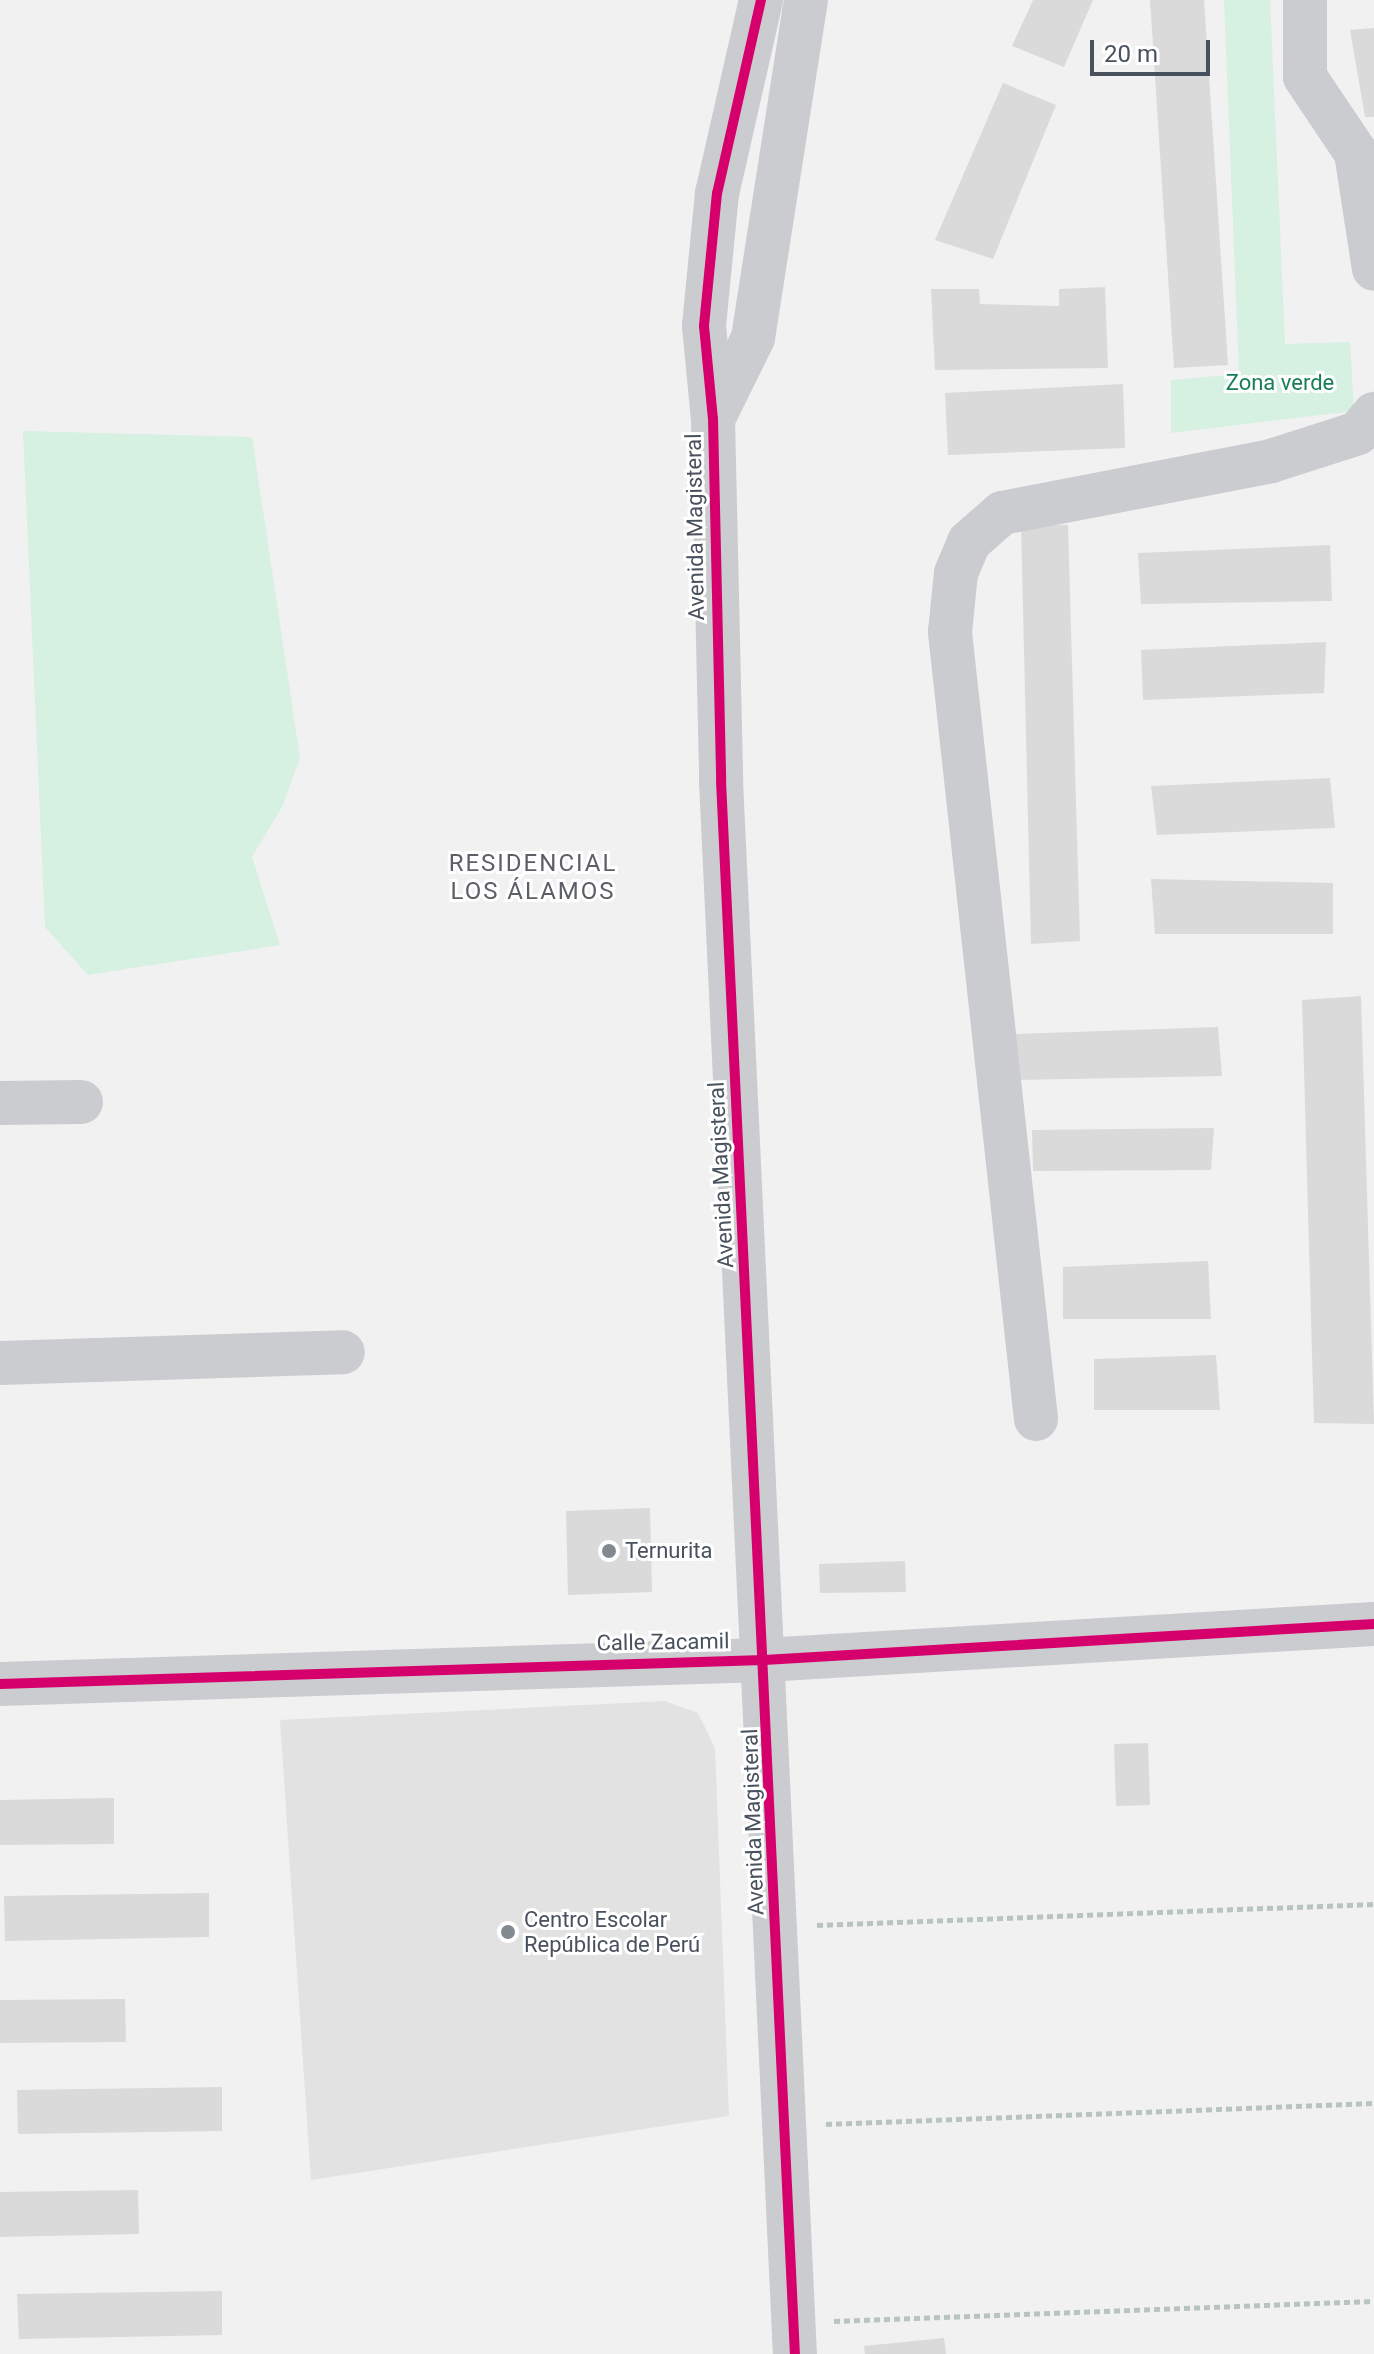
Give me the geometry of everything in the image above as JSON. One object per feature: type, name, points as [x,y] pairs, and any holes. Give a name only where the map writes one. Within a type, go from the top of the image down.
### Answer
[{"type":"street","name":"Avenida Magisteral","points":[[761,0],[717,193],[704,326],[713,419],[721,781],[795,2354]]},
{"type":"street","name":"Avenida Magisteral","points":[[713,419],[753,338],[806,0]]},
{"type":"street","points":[[1305,0],[1305,77],[1356,153],[1374,269]]},
{"type":"street","points":[[1036,1419],[950,632],[956,573],[969,542],[1002,513],[1271,461],[1358,433],[1374,414]]},
{"type":"street","points":[[0,1103],[81,1102]]},
{"type":"street","points":[[0,1363],[343,1352]]},
{"type":"street","name":"Calle Zacamil","points":[[0,1684],[764,1660],[1047,1647],[1374,1624]]},
{"type":"path","points":[[812,1925],[1374,1904]]},
{"type":"path","points":[[821,2124],[1374,2103]]},
{"type":"path","points":[[829,2321],[1374,2301]]},
{"type":"shaded area","name":"Centro Escolar República de Perú","points":[[665,1701],[698,1713],[715,1748],[729,2116],[311,2180],[280,1720]]},
{"type":"green space","name":"Zona verde","points":[[1224,0],[1270,0],[1285,344],[1350,342],[1354,411],[1171,433],[1171,380],[1239,374]]},
{"type":"green space","points":[[23,431],[252,437],[300,758],[282,807],[252,857],[280,945],[88,975],[45,927]]},
{"type":"building","points":[[1033,0],[1093,0],[1064,67],[1012,46]]},
{"type":"building","points":[[1150,0],[1204,0],[1228,365],[1174,368]]},
{"type":"building","points":[[1374,28],[1374,117],[1365,117],[1350,30]]},
{"type":"building","points":[[1003,83],[1056,105],[993,259],[935,240]]},
{"type":"building","points":[[1105,287],[1108,368],[935,370],[931,289],[979,289],[980,304],[1059,306],[1059,289]]},
{"type":"building","points":[[1123,384],[1125,448],[948,455],[945,393]]},
{"type":"building","points":[[1021,525],[1068,525],[1080,941],[1031,944]]},
{"type":"building","points":[[1330,545],[1332,601],[1141,604],[1138,553]]},
{"type":"building","points":[[1326,642],[1324,693],[1143,700],[1141,650]]},
{"type":"building","points":[[1330,778],[1335,828],[1157,835],[1151,786]]},
{"type":"building","points":[[1151,879],[1333,883],[1333,934],[1155,934]]},
{"type":"building","points":[[1361,996],[1374,1424],[1314,1423],[1302,1000]]},
{"type":"building","points":[[1218,1027],[1222,1076],[1017,1080],[1014,1034]]},
{"type":"building","points":[[1214,1128],[1211,1170],[1033,1171],[1032,1130]]},
{"type":"building","points":[[1208,1261],[1211,1319],[1063,1319],[1063,1267]]},
{"type":"building","points":[[1216,1355],[1220,1410],[1094,1410],[1094,1359]]},
{"type":"building","name":"Ternurita","points":[[650,1508],[652,1592],[568,1595],[566,1511]]},
{"type":"building","points":[[905,1561],[906,1592],[820,1593],[819,1564]]},
{"type":"building","points":[[1148,1743],[1150,1805],[1116,1806],[1114,1744]]},
{"type":"building","points":[[114,1798],[114,1844],[0,1845],[0,1800]]},
{"type":"building","points":[[209,1893],[209,1937],[5,1941],[4,1896]]},
{"type":"building","points":[[125,1999],[126,2042],[0,2043],[0,2000]]},
{"type":"building","points":[[222,2087],[222,2131],[18,2134],[17,2090]]},
{"type":"building","points":[[138,2190],[139,2234],[0,2237],[0,2192]]},
{"type":"building","points":[[222,2291],[222,2335],[19,2339],[17,2294]]},
{"type":"building","points":[[944,2338],[946,2354],[865,2354],[864,2346]]},
{"type":"cycle path","points":[[761,0],[717,193],[704,326],[713,419],[721,781],[795,2354]]},
{"type":"cycle path","points":[[0,1684],[764,1660],[1374,1624]]},
{"type":"place","name":"Ternurita","points":[[609,1551]]},
{"type":"place","name":"Centro Escolar República de Perú","points":[[508,1932]]},
{"type":"district","name":"RESIDENCIAL LOS ÁLAMOS","points":[[533,878]]}]
